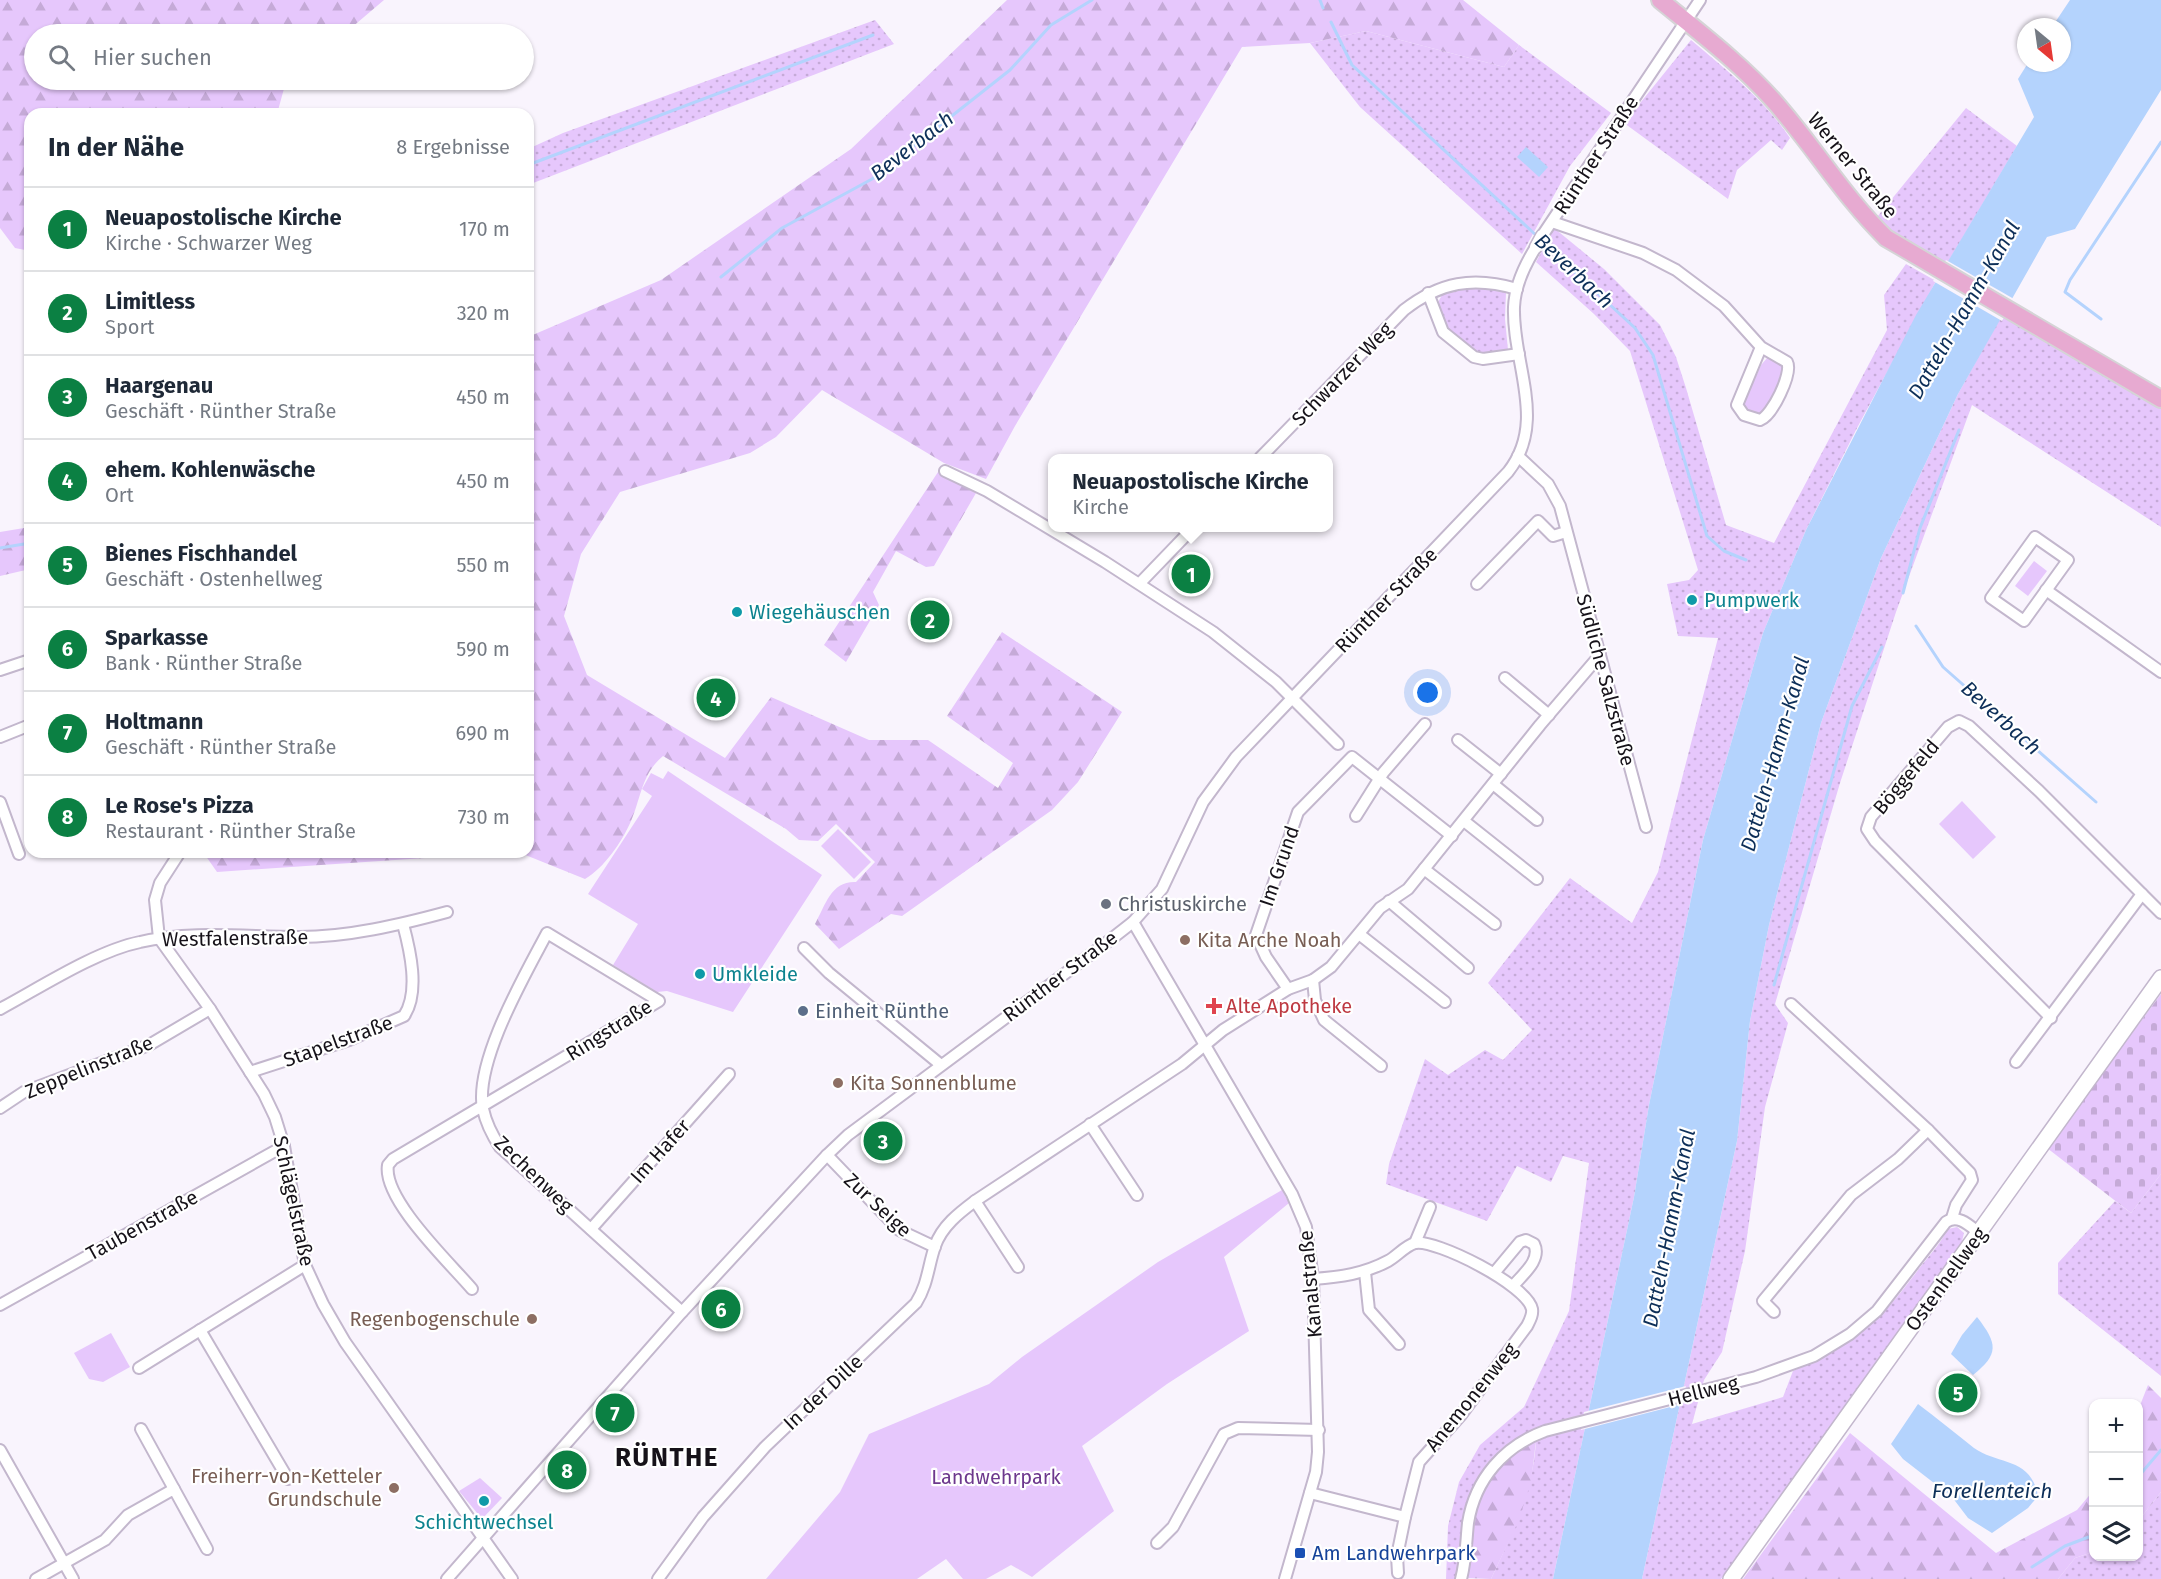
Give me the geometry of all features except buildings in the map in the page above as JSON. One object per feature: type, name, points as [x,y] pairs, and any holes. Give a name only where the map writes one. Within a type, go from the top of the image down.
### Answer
[{"type":"main road","name":"Werner Straße","points":[[1660,0],[1743,69],[1771,98],[1805,138],[1861,213],[1886,238],[2161,399]]},
{"type":"main road","name":"Ostenhellweg","points":[[1731,1579],[2161,978]]},
{"type":"street","name":"Rünther Straße","points":[[447,1579],[682,1312],[827,1155],[848,1135],[1133,922],[1162,890],[1203,802],[1217,781],[1291,698],[1488,494],[1518,456],[1526,426],[1528,404],[1514,307],[1517,289],[1539,242],[1700,0]]},
{"type":"street","points":[[1552,222],[1643,253],[1676,270],[1724,306],[1761,347],[1783,359],[1790,369],[1768,415],[1760,420],[1744,415],[1737,405],[1761,347]]},
{"type":"street","name":"Schwarzer Weg","points":[[1265,454],[1404,310],[1428,293],[1458,282],[1474,281],[1517,289]]},
{"type":"street","points":[[1428,293],[1443,332],[1474,357],[1483,359],[1519,354]]},
{"type":"street","name":"Südliche Salzstraße","points":[[1518,456],[1548,484],[1560,506],[1646,827]]},
{"type":"street","points":[[945,471],[987,491],[1048,528]]},
{"type":"street","points":[[1477,584],[1538,521],[1553,536],[1566,532]]},
{"type":"street","points":[[1055,532],[1140,583],[1214,632],[1276,682],[1338,744]]},
{"type":"street","points":[[1140,583],[1189,532]]},
{"type":"street","points":[[2035,537],[2068,560],[2046,590],[2024,621],[1991,598],[2035,537]]},
{"type":"street","points":[[2046,590],[2161,672]]},
{"type":"street","name":"In der Dille","points":[[658,1579],[704,1517],[765,1447],[916,1303],[928,1281],[935,1247],[950,1222],[975,1201],[1204,1048],[1223,1030],[1288,989],[1313,980],[1331,967],[1389,901],[1408,889],[1600,655]]},
{"type":"street","points":[[0,670],[24,662]]},
{"type":"street","points":[[1505,678],[1549,715]]},
{"type":"street","name":"Böggefeld","points":[[2051,1017],[1875,841],[1867,829],[1871,817],[1948,728],[1959,722],[1969,726],[2002,755],[2161,913]]},
{"type":"street","points":[[1356,816],[1380,782],[1383,773],[1425,724]]},
{"type":"street","points":[[0,737],[24,728]]},
{"type":"street","points":[[1458,740],[1501,774]]},
{"type":"street","name":"Im Grund","points":[[1288,989],[1266,957],[1256,935],[1298,812],[1352,757],[1380,782],[1452,836]]},
{"type":"street","points":[[1493,784],[1537,820]]},
{"type":"street","points":[[0,802],[19,854]]},
{"type":"street","points":[[1464,820],[1537,879]]},
{"type":"street","name":"Schlägelstraße","points":[[176,858],[160,883],[155,900],[159,938],[210,1009],[275,1117],[284,1146],[305,1265],[323,1304],[345,1341],[512,1579]]},
{"type":"street","points":[[1424,869],[1495,924]]},
{"type":"street","points":[[2016,1062],[2142,894]]},
{"type":"street","points":[[1389,901],[1468,968]]},
{"type":"street","name":"Westfalenstraße","points":[[0,1008],[120,947],[159,938],[198,935],[301,937],[403,924],[447,912]]},
{"type":"street","name":"Kanalstraße","points":[[1133,922],[1204,1048],[1297,1204],[1306,1227],[1313,1279],[1319,1430],[1316,1472],[1285,1579]]},
{"type":"street","name":"Stapelstraße","points":[[250,1072],[340,1043],[404,1016],[410,1001],[412,968],[403,924]]},
{"type":"street","name":"Ringstraße","points":[[482,1107],[659,1001],[547,933]]},
{"type":"street","name":"Zechenweg","points":[[547,933],[510,1006],[483,1076],[482,1107],[488,1124],[500,1147],[682,1312]]},
{"type":"street","points":[[1359,934],[1444,1002]]},
{"type":"street","points":[[804,948],[829,972],[941,1065]]},
{"type":"street","points":[[1313,980],[1316,1000],[1324,1020],[1381,1066]]},
{"type":"street","points":[[1774,1312],[1763,1302],[1851,1195],[1898,1159],[1928,1130],[1791,1004]]},
{"type":"street","name":"Zeppelinstraße","points":[[0,1108],[24,1092],[149,1045],[210,1009]]},
{"type":"street","name":"Im Hafer","points":[[591,1229],[729,1074]]},
{"type":"street","points":[[472,1289],[406,1213],[386,1173],[393,1159],[482,1107]]},
{"type":"street","points":[[1090,1124],[1137,1195]]},
{"type":"street","name":"Hellweg","points":[[1461,1579],[1471,1508],[1487,1474],[1517,1444],[1534,1435],[1562,1427],[1786,1368],[1814,1356],[1850,1334],[1877,1311],[1895,1291],[1940,1229],[1952,1218],[1956,1205],[1972,1180],[1971,1173],[1928,1130]]},
{"type":"street","name":"Taubenstraße","points":[[0,1305],[284,1146]]},
{"type":"street","name":"Zur Seige","points":[[827,1155],[899,1230],[935,1247]]},
{"type":"street","points":[[975,1201],[1018,1267]]},
{"type":"street","points":[[1313,1279],[1365,1272],[1416,1243],[1430,1207]]},
{"type":"street","points":[[1952,1218],[1959,1219],[1979,1233]]},
{"type":"street","points":[[1495,1272],[1520,1242],[1526,1240],[1534,1244],[1537,1254],[1534,1260],[1513,1286]]},
{"type":"street","name":"Anemonenweg","points":[[1398,1573],[1397,1556],[1419,1462],[1461,1415],[1532,1317],[1532,1307],[1527,1299],[1495,1272],[1429,1245],[1416,1243]]},
{"type":"street","points":[[139,1368],[305,1265]]},
{"type":"street","points":[[1365,1272],[1369,1310],[1399,1344]]},
{"type":"street","points":[[200,1330],[288,1479]]},
{"type":"street","points":[[1157,1544],[1173,1527],[1224,1434],[1238,1428],[1319,1430]]},
{"type":"street","points":[[141,1429],[207,1549]]},
{"type":"street","points":[[0,1450],[73,1579]]},
{"type":"street","points":[[36,1579],[105,1539],[128,1515],[174,1489]]},
{"type":"street","points":[[1310,1493],[1405,1517]]},
{"type":"green space","points":[[0,0],[384,0],[356,24],[24,24],[24,90],[284,90],[279,108],[24,108],[24,250],[15,248],[0,228]]},
{"type":"green space","points":[[1007,0],[1463,0],[1519,45],[1504,67],[1366,31],[1310,43],[1242,47],[1015,426],[986,479],[944,463],[822,390],[776,437],[750,453],[620,492],[581,554],[564,616],[587,675],[725,758],[771,697],[869,740],[928,740],[998,788],[1013,763],[947,716],[1002,632],[1122,712],[1078,782],[1052,810],[902,916],[891,914],[839,949],[815,924],[830,895],[841,885],[856,882],[875,862],[836,824],[818,841],[799,840],[786,829],[663,756],[646,778],[631,821],[618,846],[592,874],[585,879],[533,858],[534,334],[661,280],[851,149]]},
{"type":"green space","points":[[875,20],[894,44],[534,183],[534,146],[563,133]]},
{"type":"green space","points":[[1366,31],[1504,67],[1519,45],[1611,113],[1570,166],[1522,254],[1360,107],[1310,43]]},
{"type":"green space","points":[[1691,40],[1756,98],[1790,138],[1782,150],[1771,140],[1737,170],[1728,199],[1624,123]]},
{"type":"green space","points":[[1966,108],[2017,146],[1944,269],[1873,222]]},
{"type":"green space","points":[[1554,228],[1604,269],[1660,325],[1676,357],[1726,525],[1774,543],[1887,330],[1884,295],[1906,264],[1936,281],[1857,428],[1806,530],[1763,633],[1703,840],[1649,1105],[1634,1197],[1553,1579],[1491,1579],[1514,1529],[1526,1495],[1536,1441],[1466,1579],[1446,1579],[1448,1526],[1459,1482],[1480,1445],[1524,1407],[1569,1311],[1589,1163],[1563,1156],[1551,1182],[1517,1166],[1487,1221],[1386,1184],[1389,1164],[1425,1059],[1448,1075],[1485,1050],[1503,1060],[1532,1030],[1488,983],[1570,878],[1632,923],[1658,872],[1718,638],[1678,636],[1667,584],[1689,580],[1698,570],[1630,351],[1594,314],[1536,262]]},
{"type":"green space","points":[[1481,287],[1506,292],[1505,319],[1508,350],[1480,354],[1447,333],[1437,304],[1442,295],[1459,289]]},
{"type":"green space","points":[[2009,302],[2161,407],[2161,527],[1972,405],[1896,612],[1840,783],[1775,1004],[1788,1023],[1765,1107],[1745,1251],[1722,1352],[1704,1380],[1692,1424],[1783,1397],[1793,1371],[1834,1351],[1864,1331],[1877,1319],[1938,1245],[1948,1229],[1957,1227],[1964,1233],[1960,1249],[1721,1579],[1642,1579],[1737,1141],[1750,1021],[1769,925],[1821,723],[1881,558],[1958,394]]},
{"type":"green space","points":[[1768,357],[1783,365],[1784,371],[1766,410],[1758,415],[1746,410],[1744,404],[1761,365]]},
{"type":"green space","points":[[938,472],[976,493],[934,566],[926,567],[896,551],[873,592],[879,605],[846,662],[824,645]]},
{"type":"green space","points":[[24,528],[24,570],[0,576],[0,532]]},
{"type":"green space","points":[[2034,561],[2047,571],[2028,596],[2015,586]]},
{"type":"green space","points":[[668,771],[822,875],[733,1012],[667,991],[657,992],[613,965],[638,924],[588,894],[652,796],[642,789],[651,773],[663,779]]},
{"type":"green space","points":[[1962,801],[1996,837],[1973,859],[1939,824]]},
{"type":"green space","points":[[838,829],[871,862],[854,879],[821,846]]},
{"type":"green space","points":[[207,858],[424,858],[217,872]]},
{"type":"green space","points":[[2161,994],[2161,1174],[2131,1213],[2047,1148]]},
{"type":"green space","points":[[2161,1174],[2161,1376],[2058,1294],[2058,1263],[2115,1201],[2131,1213]]},
{"type":"green space","name":"Landwehrpark","points":[[1282,1190],[1289,1203],[1224,1257],[1249,1331],[1167,1384],[1082,1446],[1114,1511],[1032,1577],[1011,1565],[986,1579],[963,1579],[946,1559],[917,1579],[766,1579],[840,1492],[869,1434],[989,1384],[1022,1357],[1158,1262]]},
{"type":"green space","points":[[111,1333],[130,1367],[103,1382],[89,1379],[74,1353]]},
{"type":"green space","points":[[2148,1385],[2161,1398],[2161,1492],[2143,1515],[2143,1399]]},
{"type":"green space","points":[[1850,1433],[1996,1553],[2077,1510],[2089,1496],[2089,1553],[2075,1558],[2058,1579],[1743,1579]]},
{"type":"green space","points":[[1536,1441],[1531,1482],[1518,1522],[1491,1579],[1467,1578],[1476,1517],[1491,1478],[1502,1462],[1517,1449]]},
{"type":"green space","points":[[480,1478],[502,1498],[482,1519],[459,1491]]},
{"type":"green space","points":[[2161,1492],[2161,1579],[2058,1579],[2075,1558],[2089,1553],[2089,1561],[2143,1561],[2143,1515]]},
{"type":"water","name":"Datteln-Hamm-Kanal","points":[[2070,0],[2161,0],[2161,90],[2075,229],[2047,237],[1958,394],[1881,558],[1821,723],[1769,925],[1750,1021],[1737,1141],[1642,1579],[1553,1579],[1634,1197],[1649,1105],[1703,840],[1763,633],[1806,530],[1916,315],[2034,117],[2018,79],[2022,72],[2071,72],[2071,18],[2058,18]]},
{"type":"water","points":[[1526,147],[1548,167],[1539,177],[1517,157]]},
{"type":"water","points":[[1977,1317],[1989,1334],[1993,1348],[1988,1361],[1973,1375],[1951,1354],[1962,1335]]},
{"type":"water","name":"Forellenteich","points":[[1918,1404],[1974,1448],[2021,1468],[2028,1474],[2038,1496],[2028,1508],[1992,1533],[1968,1518],[1952,1497],[1903,1459],[1891,1444]]},
{"type":"pier","points":[[1946,260],[2014,299],[2002,321],[1933,281]]},
{"type":"pier","points":[[1686,1386],[1682,1404],[1581,1430],[1584,1412]]},
{"type":"waterway","name":"Beverbach","points":[[721,277],[782,228],[872,179],[1010,70],[1051,25],[1092,0]]},
{"type":"waterway","name":"Beverbach","points":[[1320,0],[1323,8]]},
{"type":"waterway","name":"Beverbach","points":[[1331,22],[1352,65],[1538,237]]},
{"type":"waterway","points":[[534,163],[873,35]]},
{"type":"waterway","points":[[2101,319],[2065,292],[2070,280],[2161,142]]},
{"type":"waterway","name":"Beverbach","points":[[1542,242],[1635,328],[1653,355],[1707,536],[1724,551],[1746,560]]},
{"type":"waterway","points":[[1903,593],[1920,528],[1959,430]]},
{"type":"waterway","name":"Beverbach","points":[[0,548],[24,544]]},
{"type":"waterway","name":"Beverbach","points":[[1916,626],[1943,667],[2096,802]]},
{"type":"waterway","points":[[1774,985],[1852,706],[1882,647]]},
{"type":"waterway","points":[[2143,1471],[2161,1450]]},
{"type":"waterway","points":[[2032,1567],[2065,1546],[2089,1537]]},
{"type":"place","name":"Neuapostolische Kirche","points":[[1191,574]]},
{"type":"place","name":"Pumpwerk","points":[[1692,600]]},
{"type":"place","name":"Wiegehäuschen","points":[[737,612]]},
{"type":"place","name":"Limitless","points":[[930,620]]},
{"type":"place","name":"ehem. Kohlenwäsche","points":[[716,698]]},
{"type":"place","name":"Christuskirche","points":[[1106,904]]},
{"type":"place","name":"Kita Arche Noah","points":[[1185,940]]},
{"type":"place","name":"Umkleide","points":[[700,974]]},
{"type":"place","name":"Alte Apotheke","points":[[1214,1006]]},
{"type":"place","name":"Einheit Rünthe","points":[[803,1011]]},
{"type":"place","name":"Kita Sonnenblume","points":[[838,1083]]},
{"type":"place","name":"Haargenau","points":[[883,1141]]},
{"type":"place","name":"Sparkasse","points":[[721,1309]]},
{"type":"place","name":"Regenbogenschule","points":[[532,1319]]},
{"type":"place","name":"Bienes Fischhandel","points":[[1958,1393]]},
{"type":"place","name":"Holtmann","points":[[615,1413]]},
{"type":"place","name":"Le Rose's Pizza","points":[[567,1470]]},
{"type":"place","name":"Freiherr-von-Ketteler Grundschule","points":[[394,1488]]},
{"type":"place","name":"Schichtwechsel","points":[[484,1501]]},
{"type":"place","name":"Am Landwehrpark","points":[[1300,1553]]},
{"type":"district","name":"RÜNTHE","points":[[667,1457]]}]
